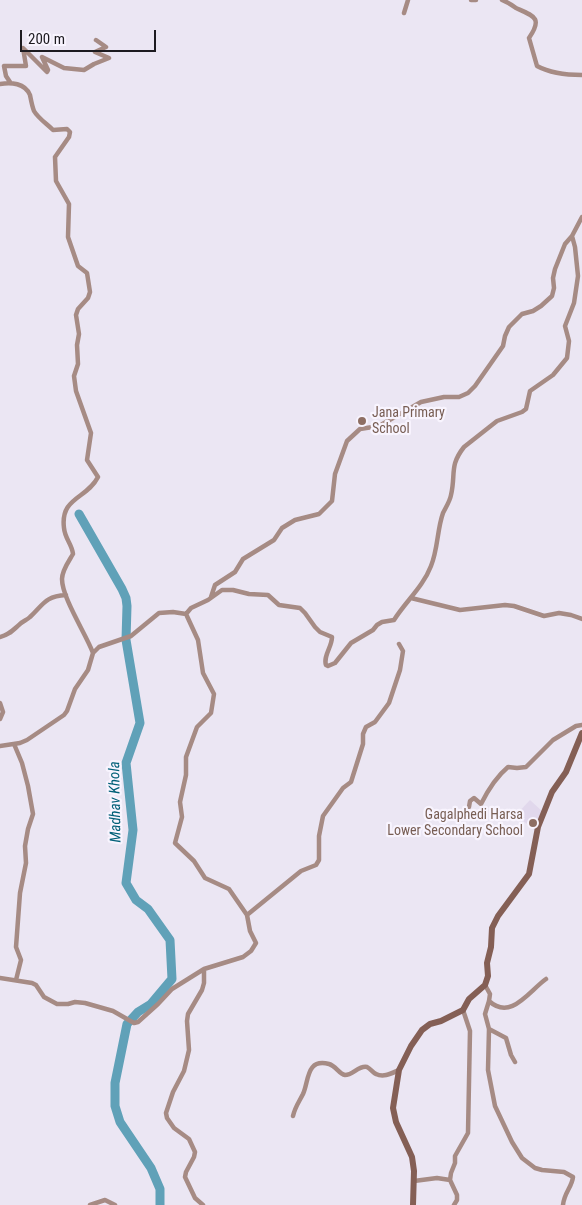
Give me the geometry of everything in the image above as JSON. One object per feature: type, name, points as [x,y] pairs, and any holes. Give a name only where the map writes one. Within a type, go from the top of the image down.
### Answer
[{"type":"street","points":[[404,13],[408,0]]},
{"type":"street","points":[[471,0],[476,0]]},
{"type":"street","points":[[502,0],[534,16],[536,22],[535,30],[529,38],[537,66],[571,75],[582,75]]},
{"type":"street","points":[[10,82],[6,76],[4,66],[26,66],[23,48],[47,72],[48,70],[42,57],[64,68],[84,70],[108,58],[95,52],[106,47],[96,40]]},
{"type":"street","points":[[0,84],[10,82],[21,85],[27,90],[34,112],[53,130],[64,128],[70,132],[70,138],[55,157],[56,181],[69,204],[68,237],[78,266],[87,273],[90,292],[76,315],[80,334],[77,345],[78,364],[74,376],[76,391],[91,433],[86,460],[98,477],[84,492],[68,504],[63,515],[66,540],[74,554],[62,579],[66,595],[93,652]]},
{"type":"street","points":[[211,597],[211,591],[215,585],[235,572],[243,559],[274,540],[282,528],[295,520],[319,514],[332,501],[335,474],[347,441],[360,429],[379,426],[421,402],[444,397],[459,397],[468,393],[475,386],[503,346],[509,327],[522,314],[533,311],[552,296],[555,269],[565,244],[572,236],[582,217]]},
{"type":"street","points":[[186,614],[191,608],[208,600],[222,590],[268,595],[279,605],[300,608],[320,632],[332,637],[331,646],[325,660],[328,666],[335,663],[352,643],[382,622],[394,620],[424,580],[431,565],[443,513],[451,496],[454,461],[459,453],[497,421],[526,409],[530,391],[553,375],[567,358],[569,341],[565,326],[574,303],[578,276],[572,236]]},
{"type":"street","points":[[0,637],[10,634],[29,618],[42,603],[57,596],[66,595]]},
{"type":"street","points":[[411,598],[460,610],[514,606],[544,616],[559,613],[582,619]]},
{"type":"street","points":[[0,746],[14,744],[33,737],[64,715],[75,689],[88,670],[93,652],[99,647],[131,636],[159,613],[173,612],[186,614]]},
{"type":"street","points":[[0,978],[32,982],[44,997],[57,1004],[85,1003],[113,1012],[134,1023],[138,1022],[172,989],[204,969],[243,957],[255,946],[256,943],[250,931],[247,915],[229,889],[205,878],[194,861],[175,842],[182,817],[180,802],[186,775],[186,757],[196,728],[211,713],[214,694],[203,673],[198,640],[186,614]]},
{"type":"street","points":[[247,915],[301,871],[316,864],[319,860],[319,836],[322,816],[343,788],[350,782],[356,770],[366,727],[375,722],[389,703],[400,670],[403,651],[399,644]]},
{"type":"street","points":[[0,702],[3,712],[0,719]]},
{"type":"street","points":[[469,807],[470,801],[474,798],[481,804],[488,789],[508,767],[526,766],[553,740],[576,726],[582,725]]},
{"type":"street","points":[[413,1205],[412,1157],[396,1122],[393,1108],[399,1070],[411,1046],[422,1030],[430,1024],[441,1021],[462,1010],[469,999],[485,984],[488,976],[487,963],[491,947],[492,928],[498,916],[529,874],[538,827],[552,792],[566,772],[582,733]]},
{"type":"street","points":[[14,744],[22,763],[34,814],[25,846],[26,863],[20,893],[16,947],[21,960],[16,980]]},
{"type":"street","points":[[203,1205],[195,1198],[185,1177],[195,1152],[189,1139],[174,1128],[166,1113],[173,1092],[184,1071],[189,1050],[188,1014],[202,990],[204,969]]},
{"type":"street","points":[[489,1001],[499,1008],[513,1007],[546,979]]},
{"type":"street","points":[[485,984],[490,994],[485,1014],[489,1029],[488,1070],[495,1106],[512,1142],[522,1158],[534,1168],[564,1172],[573,1177],[564,1195],[563,1205]]},
{"type":"street","points":[[454,1205],[457,1195],[450,1180],[455,1156],[468,1132],[470,1031],[462,1010]]},
{"type":"street","points":[[489,1029],[506,1038],[515,1062]]},
{"type":"street","points":[[293,1116],[296,1105],[306,1086],[310,1071],[314,1066],[329,1064],[335,1066],[342,1074],[346,1075],[362,1067],[383,1076],[399,1070]]},
{"type":"street","points":[[414,1181],[437,1178],[450,1180]]},
{"type":"street","points":[[90,1205],[104,1200],[116,1205]]},
{"type":"shaded area","name":"Gagalphedi Harsa Lower Secondary School","points":[[530,800],[543,812],[538,833],[516,815]]},
{"type":"waterway","name":"Madhav Khola","points":[[79,514],[126,598],[126,640],[140,723],[126,763],[133,830],[126,883],[136,900],[148,909],[170,940],[172,979],[151,1004],[138,1012],[127,1024],[115,1083],[115,1106],[120,1122],[151,1168],[160,1189],[160,1205]]},
{"type":"place","name":"Jana Primary School","points":[[362,421]]},
{"type":"place","name":"Gagalphedi Harsa Lower Secondary School","points":[[533,823]]}]
